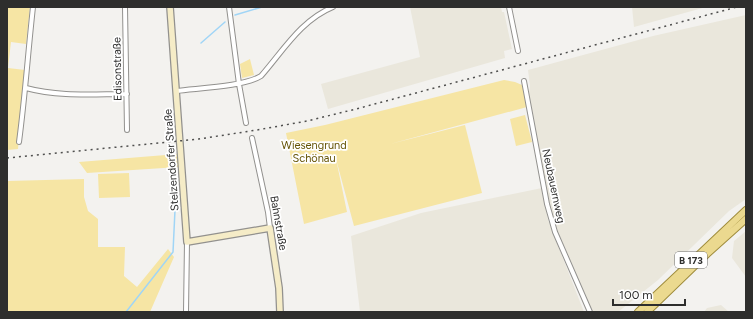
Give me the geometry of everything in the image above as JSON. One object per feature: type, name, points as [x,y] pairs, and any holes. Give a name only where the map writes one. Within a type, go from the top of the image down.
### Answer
[{"type":"main road","name":"B 173","points":[[638,312],[746,210]]},
{"type":"main road","name":"B 173","points":[[647,312],[746,219]]},
{"type":"street","points":[[19,142],[26,88],[33,7]]},
{"type":"street","name":"Edisonstraße","points":[[125,7],[127,130]]},
{"type":"street","name":"Stelzendorfer Straße","points":[[170,7],[187,242],[186,312]]},
{"type":"street","points":[[229,7],[239,84],[246,123]]},
{"type":"street","points":[[176,91],[239,84],[261,76],[308,22],[320,12],[333,7]]},
{"type":"street","points":[[509,7],[518,51]]},
{"type":"street","name":"Neubauernweg","points":[[524,81],[547,204],[555,232],[590,312]]},
{"type":"street","points":[[26,88],[64,94],[127,94]]},
{"type":"street","name":"Bahnstraße","points":[[252,138],[268,212],[280,288],[280,312]]},
{"type":"street","points":[[187,242],[270,228]]},
{"type":"shaded area","points":[[410,7],[501,7],[502,12],[504,12],[512,49],[504,51],[505,58],[328,109],[321,84],[420,57]]},
{"type":"shaded area","points":[[632,7],[706,7],[634,27]]},
{"type":"shaded area","points":[[746,15],[746,199],[729,211],[658,280],[618,312],[592,312],[558,232],[548,200],[529,94],[530,86],[528,70],[653,36]]},
{"type":"shaded area","points":[[542,188],[548,220],[584,312],[360,312],[351,236],[421,213]]},
{"type":"shaded area","points":[[746,231],[746,277],[732,258],[734,241]]},
{"type":"shaded area","points":[[721,305],[729,312],[704,312],[707,308]]},
{"type":"green space","points":[[7,7],[30,7],[26,44],[11,42],[8,68],[25,70],[18,149],[7,150]]},
{"type":"green space","points":[[250,59],[254,75],[242,78],[240,64]]},
{"type":"green space","name":"Wiesengrund Schönau","points":[[504,80],[522,85],[527,107],[390,144],[465,125],[482,193],[354,226],[336,159],[347,212],[304,224],[286,133],[325,125]]},
{"type":"green space","points":[[525,115],[532,142],[516,146],[510,119]]},
{"type":"green space","points":[[178,154],[179,167],[87,173],[79,162]]},
{"type":"green space","points":[[129,173],[130,197],[99,198],[98,174]]},
{"type":"green space","points":[[84,179],[84,197],[88,211],[98,219],[98,247],[125,247],[124,276],[137,287],[168,249],[174,257],[150,312],[7,312],[7,181]]},
{"type":"waterway","points":[[235,15],[262,7]]},
{"type":"waterway","points":[[201,43],[225,22]]},
{"type":"waterway","points":[[126,312],[173,252],[175,210],[173,156]]},
{"type":"railway","points":[[7,158],[199,139],[307,121],[737,7]]}]
